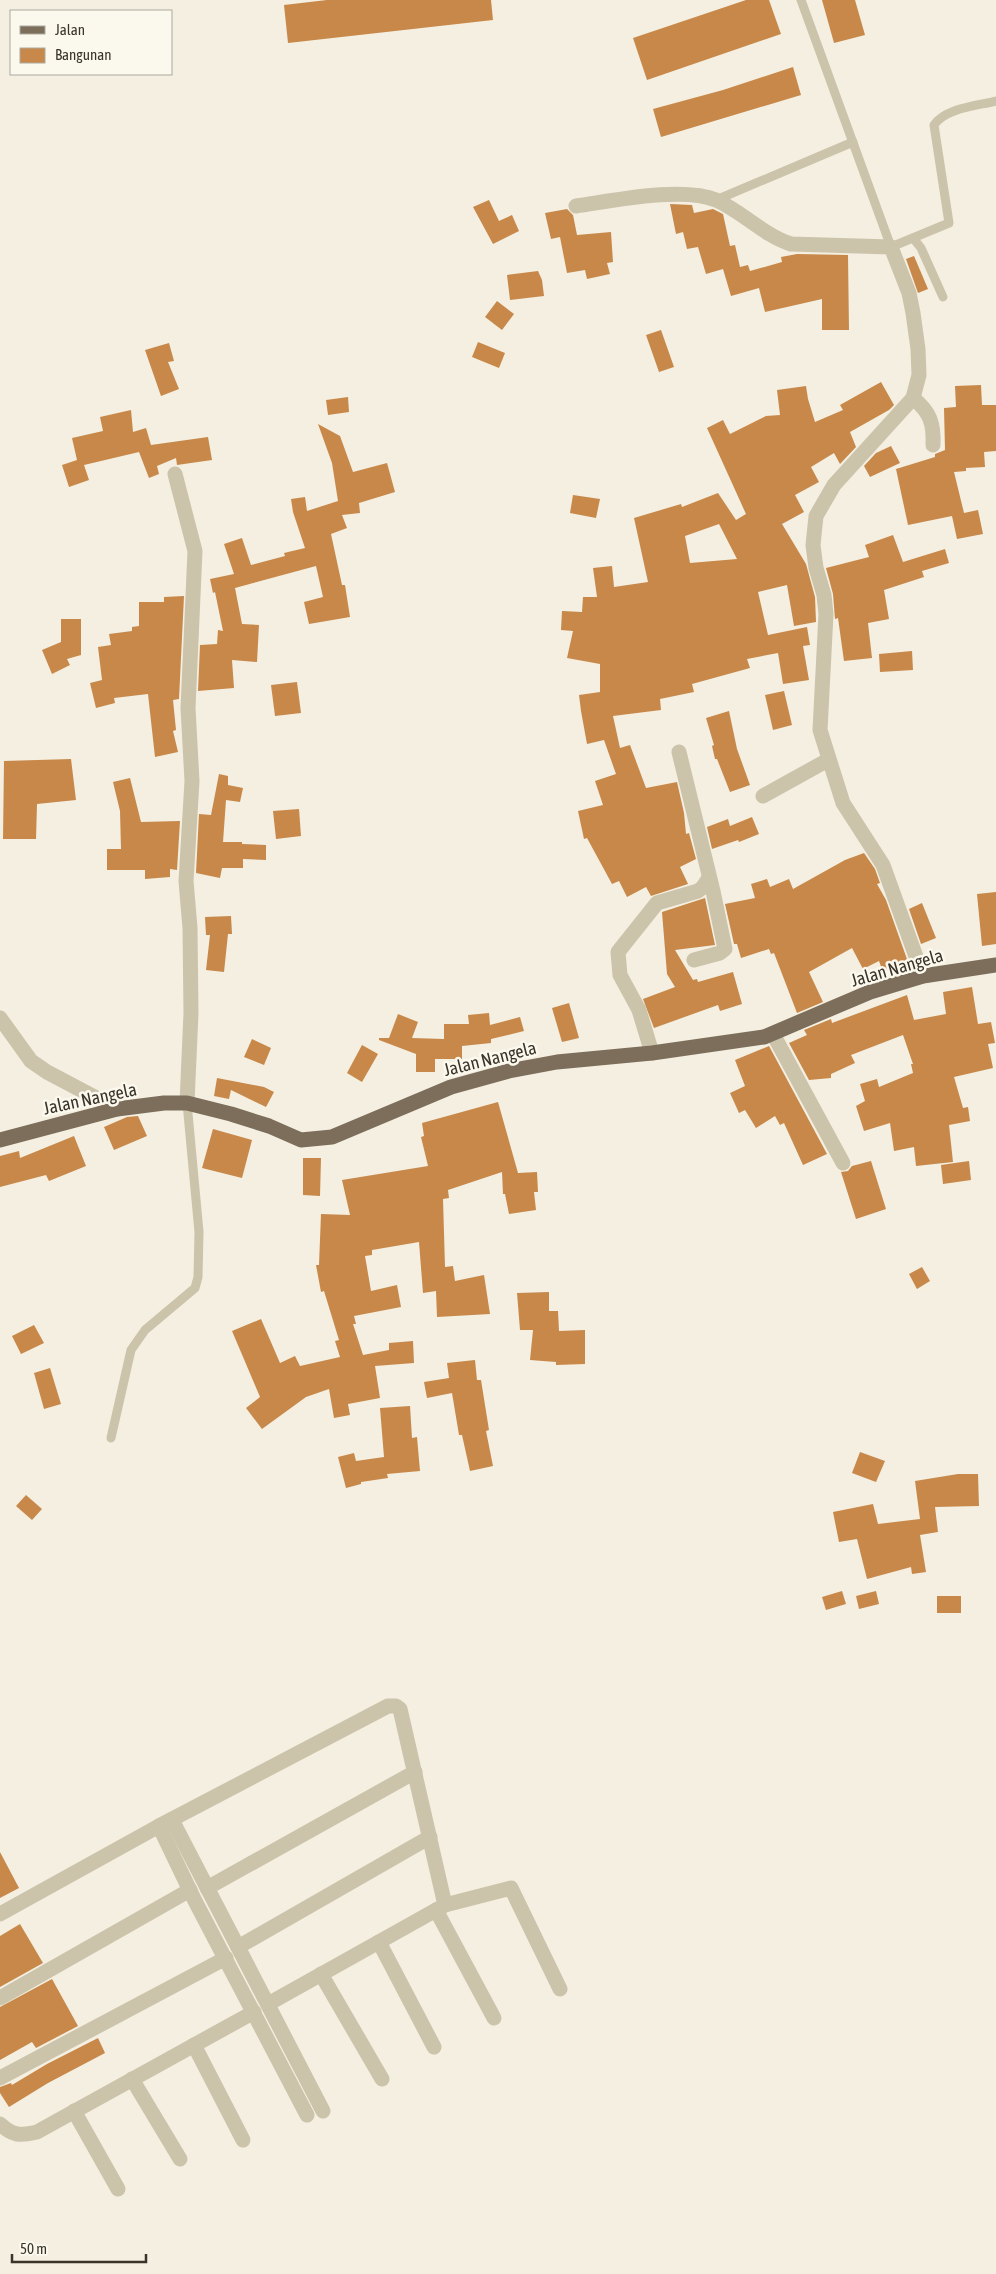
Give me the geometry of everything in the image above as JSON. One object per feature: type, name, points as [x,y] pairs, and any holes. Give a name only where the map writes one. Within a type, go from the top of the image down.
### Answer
[{"type":"main road","name":"Jalan Nangela","points":[[0,1140],[117,1109],[164,1103],[187,1104],[269,1126],[301,1140],[332,1138],[451,1086],[557,1062],[652,1053],[744,1041],[773,1034],[870,992],[923,976],[996,965]]},
{"type":"street","points":[[576,206],[682,195],[700,196],[716,200],[778,240],[791,244],[891,247],[909,293],[916,331],[919,375],[913,398],[834,485],[816,516],[814,524],[816,568],[824,594],[826,609],[820,720],[828,760],[843,803],[883,865],[923,976]]},
{"type":"street","points":[[913,398],[922,405],[932,418],[933,444]]},
{"type":"street","points":[[175,474],[195,551],[188,708],[192,781],[186,881],[190,928],[191,1013],[187,1104]]},
{"type":"street","points":[[680,752],[725,949],[720,953],[694,960]]},
{"type":"street","points":[[763,796],[828,760]]},
{"type":"street","points":[[652,1053],[644,1022],[620,975],[618,952],[620,947],[657,903],[698,891],[709,878]]},
{"type":"street","points":[[0,1018],[31,1061],[47,1072],[117,1109]]},
{"type":"street","points":[[773,1034],[843,1163]]},
{"type":"street","points":[[0,1914],[166,1823],[388,1706],[396,1706],[400,1709],[430,1837],[441,1907],[494,2018]]},
{"type":"street","points":[[207,1888],[415,1772]]},
{"type":"street","points":[[166,1823],[207,1888],[323,2111]]},
{"type":"street","points":[[166,1823],[190,1890],[307,2115]]},
{"type":"street","points":[[238,1947],[430,1837]]},
{"type":"street","points":[[268,2004],[441,1907],[511,1888],[560,1988]]},
{"type":"street","points":[[0,1998],[190,1890]]},
{"type":"street","points":[[379,1942],[434,2047]]},
{"type":"street","points":[[0,2078],[226,1958]]},
{"type":"street","points":[[321,1974],[382,2079]]},
{"type":"street","points":[[0,2124],[8,2132],[22,2136],[37,2132],[254,2012]]},
{"type":"street","points":[[194,2045],[243,2140]]},
{"type":"street","points":[[132,2079],[180,2159]]},
{"type":"street","points":[[74,2111],[118,2189]]},
{"type":"lane","points":[[802,0],[891,247],[946,226],[950,221],[934,125],[940,117],[949,113],[996,101]]},
{"type":"lane","points":[[716,200],[853,142]]},
{"type":"lane","points":[[913,238],[921,248],[943,297]]},
{"type":"lane","points":[[111,1438],[131,1350],[145,1330],[195,1288],[198,1277],[199,1232],[187,1104]]},
{"type":"building","points":[[327,0],[491,0],[493,20],[288,43],[284,5]]},
{"type":"building","points":[[746,0],[769,0],[781,34],[647,80],[633,38]]},
{"type":"building","points":[[822,0],[855,0],[865,35],[834,43]]},
{"type":"building","points":[[793,67],[801,95],[661,137],[653,109],[723,90]]},
{"type":"building","points":[[489,200],[499,221],[512,215],[519,231],[493,244],[473,207]]},
{"type":"building","points":[[670,204],[692,205],[694,213],[713,209],[723,214],[730,246],[735,245],[740,267],[748,265],[750,271],[782,262],[781,257],[797,254],[848,255],[849,330],[822,330],[822,299],[765,312],[759,288],[731,296],[723,269],[706,274],[698,247],[687,249],[683,232],[676,234]]},
{"type":"building","points":[[567,209],[573,215],[577,235],[611,232],[613,262],[607,263],[610,274],[587,279],[585,270],[567,273],[560,237],[551,239],[545,213]]},
{"type":"building","points":[[914,256],[928,289],[918,293],[906,259]]},
{"type":"building","points":[[538,271],[542,280],[544,296],[510,300],[507,275]]},
{"type":"building","points":[[497,301],[514,314],[502,330],[485,317]]},
{"type":"building","points":[[661,330],[674,367],[659,372],[646,335]]},
{"type":"building","points":[[478,342],[505,353],[499,368],[472,357]]},
{"type":"building","points":[[169,343],[174,361],[168,362],[179,389],[161,396],[145,350]]},
{"type":"building","points":[[881,382],[894,405],[889,410],[850,432],[856,447],[840,464],[834,453],[811,467],[819,482],[795,495],[804,512],[782,524],[806,564],[815,597],[816,622],[794,626],[787,585],[758,592],[768,635],[807,627],[810,645],[803,646],[809,680],[783,684],[778,653],[747,659],[750,668],[692,684],[694,692],[660,699],[661,710],[613,716],[620,748],[630,745],[646,788],[677,782],[684,813],[686,834],[689,833],[696,859],[680,867],[688,884],[651,896],[646,887],[627,897],[619,881],[612,884],[587,838],[584,839],[578,811],[603,805],[595,781],[616,774],[604,740],[587,744],[581,711],[579,695],[600,692],[600,664],[567,658],[573,631],[561,630],[562,611],[582,612],[583,597],[597,597],[593,568],[612,566],[614,587],[648,582],[634,518],[681,504],[682,507],[718,493],[736,520],[746,514],[707,428],[723,420],[730,434],[766,416],[780,415],[777,390],[806,386],[815,422],[843,410],[840,405]],"holes":[[[719,524],[737,559],[690,563],[685,536]]]},
{"type":"building","points":[[981,385],[982,405],[996,405],[996,451],[984,452],[985,467],[966,468],[966,471],[954,472],[964,513],[978,510],[983,534],[957,539],[952,516],[908,525],[896,469],[935,457],[935,454],[945,450],[944,408],[956,407],[955,386]]},
{"type":"building","points":[[348,397],[349,412],[328,415],[326,400]]},
{"type":"building","points":[[131,410],[133,432],[146,428],[151,445],[208,437],[212,460],[177,465],[176,458],[157,466],[159,474],[149,478],[139,452],[84,465],[89,480],[69,487],[62,465],[77,460],[72,438],[103,431],[100,417]]},
{"type":"building","points":[[318,424],[340,436],[353,472],[387,463],[395,492],[359,503],[360,513],[342,515],[347,528],[331,534],[342,585],[345,585],[350,617],[309,624],[304,602],[323,597],[316,566],[235,588],[242,624],[259,625],[257,662],[232,660],[234,688],[198,691],[200,645],[217,644],[218,630],[223,631],[215,592],[213,593],[210,579],[234,574],[224,544],[242,538],[251,565],[285,556],[284,553],[305,548],[293,512],[291,499],[305,497],[307,511],[338,501],[332,463]]},
{"type":"building","points":[[891,446],[900,463],[870,477],[864,466],[876,453]]},
{"type":"building","points":[[573,495],[600,499],[596,518],[570,513]]},
{"type":"building","points":[[893,535],[903,562],[945,549],[949,563],[922,571],[924,577],[884,590],[889,619],[868,623],[872,658],[844,661],[838,618],[835,619],[833,594],[826,568],[869,557],[865,545]]},
{"type":"building","points":[[184,596],[179,699],[173,700],[176,730],[173,731],[178,752],[155,757],[148,694],[114,698],[115,703],[96,708],[90,683],[102,680],[98,647],[111,645],[109,634],[132,631],[132,627],[139,626],[139,602],[164,602],[164,597]]},
{"type":"building","points":[[61,619],[81,619],[81,655],[67,659],[70,665],[52,674],[42,650],[61,642]]},
{"type":"building","points":[[912,651],[913,670],[880,672],[879,654]]},
{"type":"building","points":[[297,682],[301,713],[275,716],[271,685]]},
{"type":"building","points":[[784,691],[792,725],[773,730],[765,695]]},
{"type":"building","points":[[729,711],[737,749],[750,785],[730,792],[717,759],[715,759],[712,746],[714,745],[706,718]]},
{"type":"building","points":[[71,759],[76,800],[37,804],[36,839],[3,839],[4,761]]},
{"type":"building","points":[[219,774],[228,776],[228,785],[243,788],[240,802],[226,800],[223,842],[266,845],[266,860],[243,859],[243,868],[222,868],[220,878],[196,873],[199,814],[211,815]]},
{"type":"building","points":[[130,778],[141,822],[180,821],[177,870],[170,869],[170,877],[145,879],[145,870],[107,870],[107,849],[121,849],[120,811],[113,782]]},
{"type":"building","points":[[299,809],[301,836],[276,839],[273,811]]},
{"type":"building","points":[[752,817],[759,834],[739,842],[738,840],[712,849],[707,827],[728,819],[730,826]]},
{"type":"building","points":[[864,853],[875,869],[880,883],[877,884],[886,900],[908,962],[883,972],[879,961],[863,969],[852,948],[809,972],[823,1002],[797,1013],[774,953],[771,954],[769,949],[741,958],[737,944],[734,944],[725,904],[755,898],[751,884],[767,879],[770,887],[789,879],[793,889],[845,860]]},
{"type":"building","points":[[996,892],[996,944],[982,946],[977,894]]},
{"type":"building","points":[[705,898],[715,945],[675,950],[693,980],[697,979],[698,982],[733,972],[742,1004],[720,1011],[718,1005],[654,1028],[643,999],[675,987],[667,974],[662,912]]},
{"type":"building","points":[[922,903],[936,938],[921,944],[909,909]]},
{"type":"building","points":[[231,916],[232,934],[228,934],[224,972],[206,970],[210,935],[206,935],[205,917]]},
{"type":"building","points":[[972,987],[978,1024],[991,1022],[995,1043],[988,1044],[993,1068],[954,1077],[963,1108],[968,1107],[970,1121],[949,1125],[953,1162],[916,1166],[914,1147],[894,1151],[890,1123],[864,1131],[856,1106],[865,1101],[860,1084],[877,1079],[879,1087],[913,1073],[911,1064],[913,1064],[903,1035],[851,1055],[855,1063],[831,1074],[831,1078],[809,1080],[789,1043],[807,1035],[804,1030],[831,1019],[832,1023],[907,995],[914,1020],[946,1014],[943,992]]},
{"type":"building","points":[[569,1003],[579,1038],[562,1042],[552,1008]]},
{"type":"building","points":[[489,1013],[490,1025],[520,1017],[524,1031],[491,1039],[491,1043],[462,1046],[462,1059],[435,1059],[435,1072],[416,1072],[416,1054],[379,1040],[379,1038],[389,1038],[398,1014],[418,1022],[412,1038],[444,1039],[444,1024],[469,1024],[468,1015]]},
{"type":"building","points":[[252,1039],[271,1048],[264,1065],[244,1057]]},
{"type":"building","points":[[362,1045],[378,1054],[362,1082],[347,1073]]},
{"type":"building","points":[[769,1046],[827,1154],[803,1165],[784,1123],[780,1125],[775,1116],[756,1128],[745,1110],[739,1113],[730,1093],[745,1086],[735,1060]]},
{"type":"building","points":[[217,1078],[264,1087],[274,1092],[266,1107],[231,1090],[229,1099],[214,1096]]},
{"type":"building","points":[[498,1102],[518,1173],[537,1172],[538,1192],[534,1192],[536,1210],[509,1214],[505,1194],[503,1194],[502,1172],[448,1190],[449,1198],[443,1199],[445,1267],[453,1266],[455,1281],[484,1275],[490,1314],[437,1317],[436,1291],[423,1293],[419,1242],[372,1250],[372,1255],[365,1256],[371,1291],[397,1285],[401,1307],[354,1316],[356,1324],[353,1324],[363,1355],[389,1350],[389,1343],[413,1341],[414,1363],[375,1366],[380,1398],[348,1404],[350,1415],[334,1418],[329,1389],[306,1397],[262,1429],[246,1408],[260,1397],[232,1331],[261,1319],[280,1363],[295,1356],[300,1366],[340,1357],[335,1341],[339,1340],[324,1291],[321,1292],[316,1265],[319,1265],[321,1214],[350,1215],[342,1180],[428,1166],[421,1137],[424,1136],[422,1123]]},
{"type":"building","points":[[138,1116],[147,1136],[114,1150],[104,1127],[127,1117]]},
{"type":"building","points":[[213,1129],[252,1140],[242,1178],[202,1168]]},
{"type":"building","points":[[74,1136],[86,1166],[49,1181],[46,1175],[0,1187],[0,1156],[19,1151],[20,1158]]},
{"type":"building","points":[[303,1158],[321,1158],[320,1196],[303,1195]]},
{"type":"building","points":[[871,1161],[886,1209],[856,1219],[841,1172],[848,1171],[852,1166]]},
{"type":"building","points":[[969,1161],[971,1180],[943,1184],[941,1165]]},
{"type":"building","points":[[922,1267],[930,1281],[917,1289],[909,1274]]},
{"type":"building","points":[[549,1292],[549,1311],[558,1311],[559,1331],[585,1330],[585,1364],[556,1365],[556,1362],[530,1360],[533,1330],[520,1330],[517,1293]]},
{"type":"building","points":[[34,1325],[44,1343],[21,1354],[12,1336]]},
{"type":"building","points":[[475,1360],[477,1380],[481,1380],[489,1430],[486,1431],[493,1466],[470,1471],[462,1435],[459,1435],[452,1393],[427,1398],[424,1382],[449,1378],[447,1363]]},
{"type":"building","points":[[50,1368],[61,1404],[44,1409],[34,1373]]},
{"type":"building","points":[[410,1406],[412,1438],[417,1437],[420,1471],[387,1474],[388,1478],[361,1482],[361,1484],[346,1488],[338,1457],[354,1453],[356,1461],[384,1457],[380,1408]]},
{"type":"building","points":[[860,1452],[885,1461],[876,1482],[852,1473]]},
{"type":"building","points":[[958,1474],[978,1474],[979,1506],[935,1507],[938,1532],[920,1535],[926,1572],[912,1574],[911,1567],[867,1579],[857,1539],[839,1542],[833,1512],[873,1504],[878,1524],[920,1519],[915,1481]]},
{"type":"building","points":[[26,1495],[42,1509],[32,1520],[16,1506]]},
{"type":"building","points":[[842,1591],[846,1604],[826,1610],[822,1597]]},
{"type":"building","points":[[876,1591],[879,1604],[859,1609],[856,1596]]},
{"type":"building","points":[[937,1596],[961,1596],[961,1613],[937,1613]]},
{"type":"building","points":[[0,1852],[19,1888],[0,1898]]},
{"type":"building","points":[[20,1924],[43,1963],[0,1987],[0,1936]]},
{"type":"building","points":[[52,1979],[78,2026],[36,2048],[32,2042],[0,2060],[0,2007]]},
{"type":"building","points":[[98,2038],[105,2053],[48,2083],[9,2107],[0,2093],[0,2087],[11,2083],[12,2085],[47,2064]]}]
